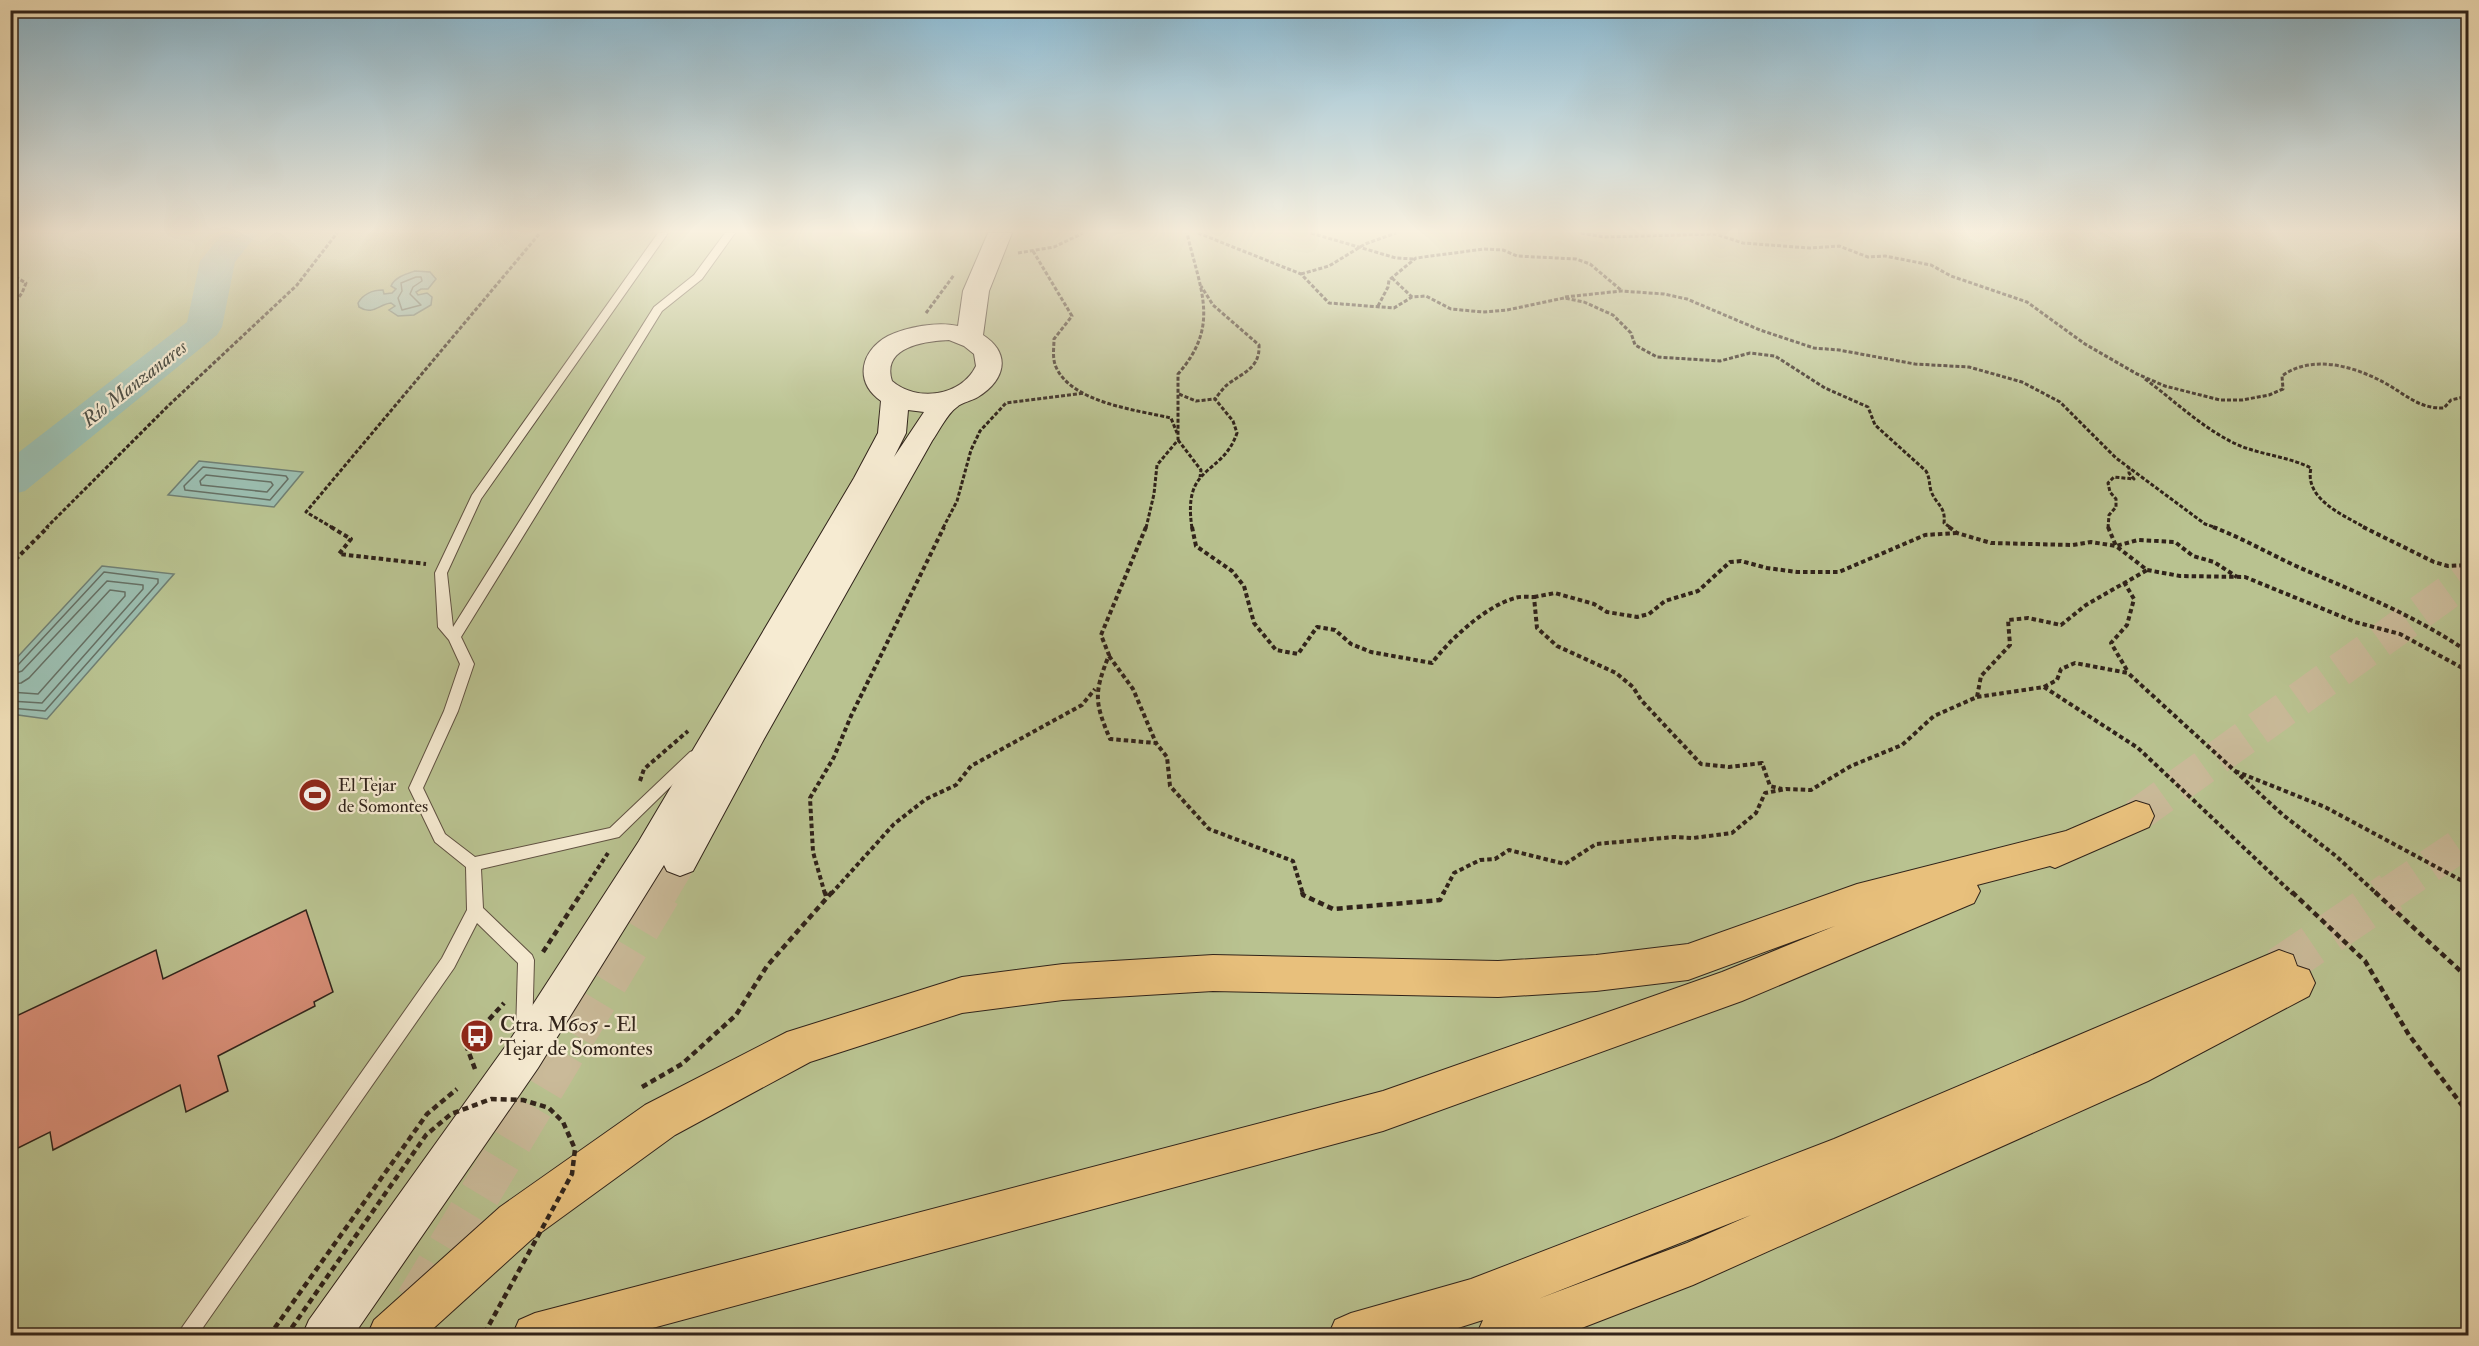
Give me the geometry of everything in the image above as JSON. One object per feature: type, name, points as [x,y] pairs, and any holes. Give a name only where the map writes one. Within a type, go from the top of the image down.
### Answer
[{"type":"highway","points":[[535,1335],[1383,1111],[1728,988],[2136,816]]},
{"type":"highway","points":[[390,1335],[516,1223],[660,1120],[801,1046],[962,995],[1063,982],[1213,973],[1498,979],[1596,974],[1688,962],[1857,901],[2074,844]]},
{"type":"highway","points":[[1351,1335],[1471,1302],[1839,1160],[2288,975],[2134,1067],[1693,1263],[1499,1335]]},
{"type":"street","points":[[936,316],[949,332],[969,337],[982,345],[989,357],[989,370],[981,382],[966,393],[947,400],[920,402],[895,397],[881,388],[875,375],[878,361],[888,348],[936,316],[952,296]]},
{"type":"street","points":[[969,337],[975,296]]},
{"type":"street","points":[[325,1335],[524,1054],[652,852],[708,729],[869,478],[892,433],[895,397]]},
{"type":"street","points":[[680,860],[752,729],[920,437],[947,400]]},
{"type":"lane","points":[[473,864],[440,838],[416,788],[451,711],[467,664],[454,637],[445,627],[441,573],[476,498],[619,296]]},
{"type":"lane","points":[[454,637],[658,309],[674,296]]},
{"type":"lane","points":[[473,864],[614,833],[628,822],[708,729]]},
{"type":"lane","points":[[185,1335],[448,963],[474,911],[473,864]]},
{"type":"lane","points":[[474,911],[526,960],[524,1054]]},
{"type":"path","points":[[10,309],[20,296]]},
{"type":"path","points":[[10,565],[168,406],[286,296]]},
{"type":"path","points":[[444,566],[339,554],[351,539],[306,512],[487,296]]},
{"type":"path","points":[[936,316],[947,296]]},
{"type":"path","points":[[1060,296],[1072,316],[1054,339],[1056,366],[1074,390],[1114,405],[1171,418],[1178,440],[1201,470],[1200,477]]},
{"type":"path","points":[[1200,296],[1205,314],[1204,329],[1193,357],[1178,374],[1178,440],[1157,465],[1154,494],[1145,533],[1101,635],[1109,655],[1133,689],[1156,743],[1167,757],[1170,786],[1209,829],[1293,861],[1303,895],[1333,909],[1440,900],[1454,873],[1480,860],[1495,859],[1509,850],[1564,864],[1596,844],[1674,837],[1693,838],[1732,833],[1756,813],[1765,793],[1786,789]]},
{"type":"path","points":[[1179,394],[1192,400],[1206,402],[1215,399],[1226,386],[1254,368],[1261,353],[1259,345],[1251,336],[1213,305],[1206,296]]},
{"type":"path","points":[[1322,296],[1329,303],[1394,308],[1412,297],[1426,296],[1451,309],[1483,312],[1507,310],[1572,296]]},
{"type":"path","points":[[1378,306],[1383,296]]},
{"type":"path","points":[[1672,296],[1687,299],[1760,330],[1814,348],[1839,350],[1915,364],[1969,367],[2022,382],[2060,402],[2116,458],[2205,524],[2242,538],[2280,559],[2435,629],[2469,652]]},
{"type":"path","points":[[2009,296],[2027,302],[2085,344],[2137,374],[2208,427],[2237,444],[2295,459],[2311,468],[2308,476],[2313,491],[2338,512],[2416,555],[2445,566],[2469,565]]},
{"type":"path","points":[[1564,298],[1584,302],[1613,315],[1631,333],[1635,345],[1657,357],[1720,361],[1750,353],[1775,356],[1825,388],[1868,407],[1875,424],[1922,465],[1932,482],[1931,490],[1945,513],[1944,523],[1957,533]]},
{"type":"path","points":[[2137,374],[2189,394],[2220,400],[2242,400],[2269,395],[2283,389],[2282,376],[2288,370],[2307,365],[2330,365],[2382,381],[2426,407],[2444,408],[2451,400],[2469,396]]},
{"type":"path","points":[[826,896],[813,852],[810,798],[834,757],[851,716],[957,501],[971,450],[980,431],[1006,403],[1083,393]]},
{"type":"path","points":[[1215,399],[1236,424],[1236,436],[1232,446],[1200,477],[1192,490],[1192,528],[1196,546],[1232,572],[1244,586],[1254,623],[1276,650],[1298,654],[1317,627],[1335,630],[1352,644],[1371,652],[1432,663],[1442,650],[1491,608],[1517,597],[1555,593],[1594,604],[1607,612],[1637,617],[1648,614],[1665,602],[1698,591],[1730,562],[1742,561],[1767,568],[1797,572],[1839,572],[1933,533],[1957,533],[1991,543],[2073,545],[2091,542],[2116,546],[2138,540],[2175,542],[2193,556],[2214,562],[2237,577]]},
{"type":"path","points":[[2129,468],[2128,473],[2134,479],[2114,477],[2108,483],[2110,492],[2116,499],[2116,507],[2109,515],[2108,531],[2116,546],[2147,570],[2180,576],[2246,577],[2355,622],[2400,634],[2469,672]]},
{"type":"path","points":[[1977,697],[1981,676],[2010,645],[2008,620],[2028,618],[2061,625],[2086,605],[2147,570]]},
{"type":"path","points":[[2124,582],[2134,599],[2127,625],[2111,643],[2128,673],[2283,815],[2344,864],[2469,978]]},
{"type":"path","points":[[1534,597],[1537,628],[1557,646],[1616,673],[1633,687],[1641,700],[1701,764],[1729,767],[1762,763],[1770,786],[1786,789],[1810,790],[1851,766],[1902,745],[1934,716],[1977,697],[2044,687],[2057,680],[2061,669],[2075,663],[2128,673]]},
{"type":"path","points":[[642,1088],[682,1064],[736,1015],[767,966],[826,896],[894,824],[926,799],[956,784],[971,766],[1082,705],[1096,688],[1109,655]]},
{"type":"path","points":[[2044,687],[2138,748],[2366,961],[2409,1035],[2469,1113]]},
{"type":"path","points":[[1096,688],[1097,708],[1110,740],[1156,743]]},
{"type":"path","points":[[476,1072],[466,1045],[525,979],[628,822],[644,769],[708,729]]},
{"type":"path","points":[[2233,770],[2264,780],[2303,797],[2390,840],[2469,884]]},
{"type":"path","points":[[269,1335],[427,1114],[460,1086]]},
{"type":"path","points":[[286,1335],[426,1136],[452,1114],[491,1099],[523,1100],[549,1108],[563,1122],[575,1149],[572,1174],[483,1335]]},
{"type":"green space","points":[[10,296],[2468,296],[2468,1335],[11,1335]]},
{"type":"water","points":[[364,296],[432,297],[431,305],[414,315],[398,316],[389,310],[395,306],[391,303],[368,310],[359,307],[360,300]]},
{"type":"water","points":[[199,461],[303,472],[274,507],[168,495]]},
{"type":"water","points":[[102,566],[174,574],[47,719],[11,714],[11,664]]},
{"type":"building","points":[[306,910],[333,992],[314,1002],[315,1006],[218,1056],[228,1091],[186,1112],[180,1085],[53,1150],[50,1132],[10,1152],[10,1019],[156,950],[163,979]]},
{"type":"waterway","name":"Río Manzanares","points":[[10,481],[204,327],[211,296]]},
{"type":"tunnel","points":[[2136,816],[2468,578]]},
{"type":"tunnel","points":[[2388,894],[2468,840]]},
{"type":"tunnel","points":[[660,894],[680,860]]},
{"type":"tunnel","points":[[416,1301],[661,892]]},
{"type":"tunnel","points":[[2279,968],[2391,892]]},
{"type":"place","name":"El Tejar de Somontes","points":[[315,795]]},
{"type":"place","name":"Ctra. M605 - El Tejar de Somontes","points":[[477,1036]]}]
